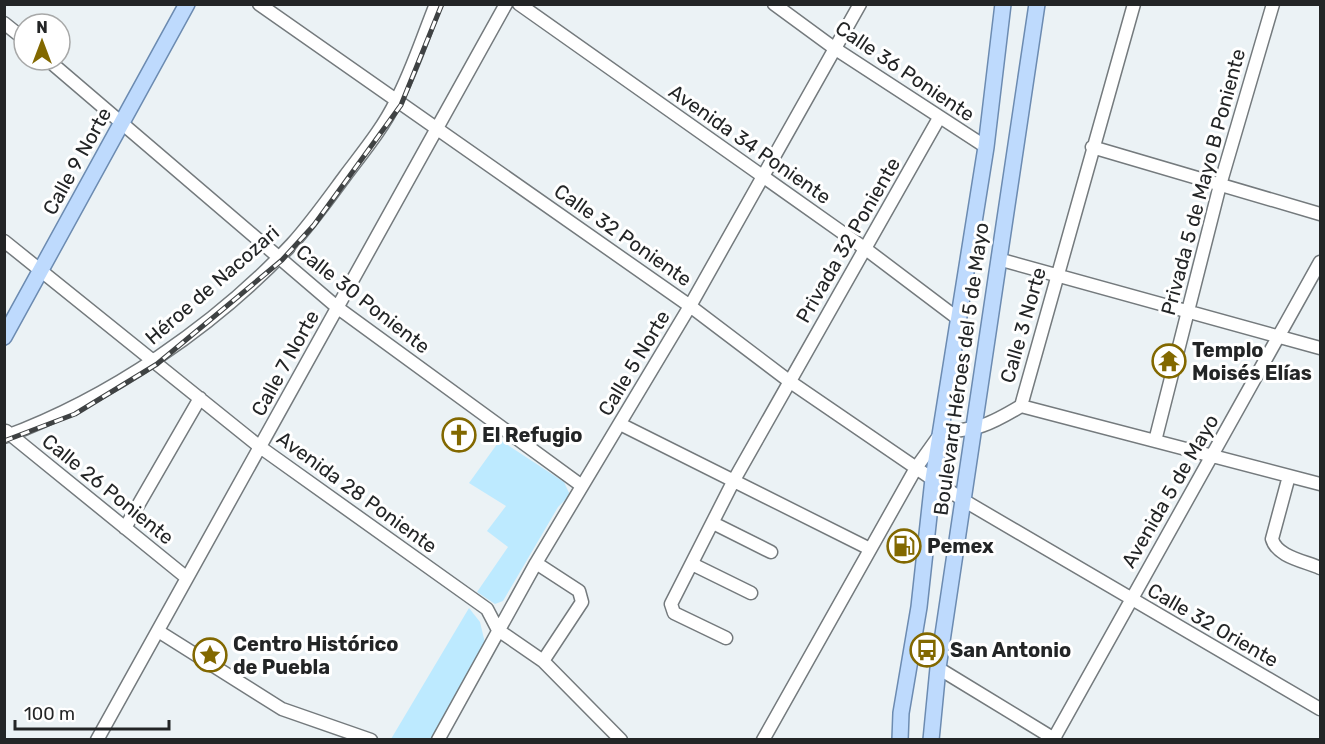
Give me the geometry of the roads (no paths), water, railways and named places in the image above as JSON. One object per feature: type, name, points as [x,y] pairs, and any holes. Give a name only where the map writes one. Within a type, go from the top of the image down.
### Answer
[{"type":"main road","name":"Calle 9 Norte","points":[[4,337],[187,4]]},
{"type":"main road","name":"Boulevard Héroes del 5 de Mayo","points":[[900,740],[901,713],[919,607],[933,480],[986,147],[1004,4]]},
{"type":"main road","name":"Boulevard Héroes del 5 de Mayo","points":[[931,740],[938,668],[1037,4]]},
{"type":"street","name":"Calle 32 Poniente","points":[[259,4],[690,306],[789,381],[963,500]]},
{"type":"street","name":"Héroe de Nacozari","points":[[7,434],[67,411],[154,361],[245,288],[278,257],[329,197],[369,144],[397,101],[436,4]]},
{"type":"street","name":"Calle 7 Norte","points":[[98,740],[506,4]]},
{"type":"street","name":"Avenida 34 Poniente","points":[[519,4],[867,250],[957,318]]},
{"type":"street","name":"Calle 36 Poniente","points":[[774,4],[834,48],[986,147]]},
{"type":"street","name":"Calle 5 Norte","points":[[438,740],[536,563],[690,306],[761,176],[860,4]]},
{"type":"street","name":"Calle 3 Norte","points":[[941,433],[973,430],[993,423],[1021,406],[1134,4]]},
{"type":"street","name":"Privada 5 de Mayo B Poniente","points":[[1155,441],[1220,185],[1273,4]]},
{"type":"street","name":"Calle 30 Poniente","points":[[62,72],[338,308],[582,486]]},
{"type":"street","name":"Privada 32 Poniente","points":[[726,638],[671,609],[671,604],[734,480],[789,381],[867,250],[939,118]]},
{"type":"street","points":[[1092,147],[1320,214]]},
{"type":"street","name":"Avenida 28 Poniente","points":[[4,241],[260,447],[487,609],[498,630],[543,662],[621,740]]},
{"type":"street","points":[[998,259],[1320,348]]},
{"type":"street","name":"Avenida 5 de Mayo","points":[[1054,739],[1320,262]]},
{"type":"street","points":[[125,528],[200,398]]},
{"type":"street","points":[[1021,406],[1320,484]]},
{"type":"street","points":[[620,424],[870,549]]},
{"type":"street","points":[[763,740],[916,468],[941,433]]},
{"type":"street","name":"Calle 26 Poniente","points":[[7,434],[188,578]]},
{"type":"street","points":[[1289,476],[1272,539],[1279,551],[1320,568]]},
{"type":"street","name":"Calle 32 Oriente","points":[[963,500],[1320,709]]},
{"type":"street","points":[[713,523],[771,552]]},
{"type":"street","points":[[536,563],[583,596],[582,602],[543,662]]},
{"type":"street","points":[[692,564],[751,593]]},
{"type":"street","points":[[158,631],[282,709],[371,740]]},
{"type":"street","points":[[938,668],[1054,739]]},
{"type":"railway","points":[[4,441],[75,414],[157,364],[282,260],[314,225],[401,105],[442,4]]},
{"type":"place","name":"Templo Moisés Elías","points":[[1169,361]]},
{"type":"place","name":"El Refugio","points":[[459,435]]},
{"type":"place","name":"Pemex","points":[[904,546]]},
{"type":"place","name":"San Antonio","points":[[927,650]]},
{"type":"place","name":"Centro Histórico de Puebla","points":[[210,655]]}]
